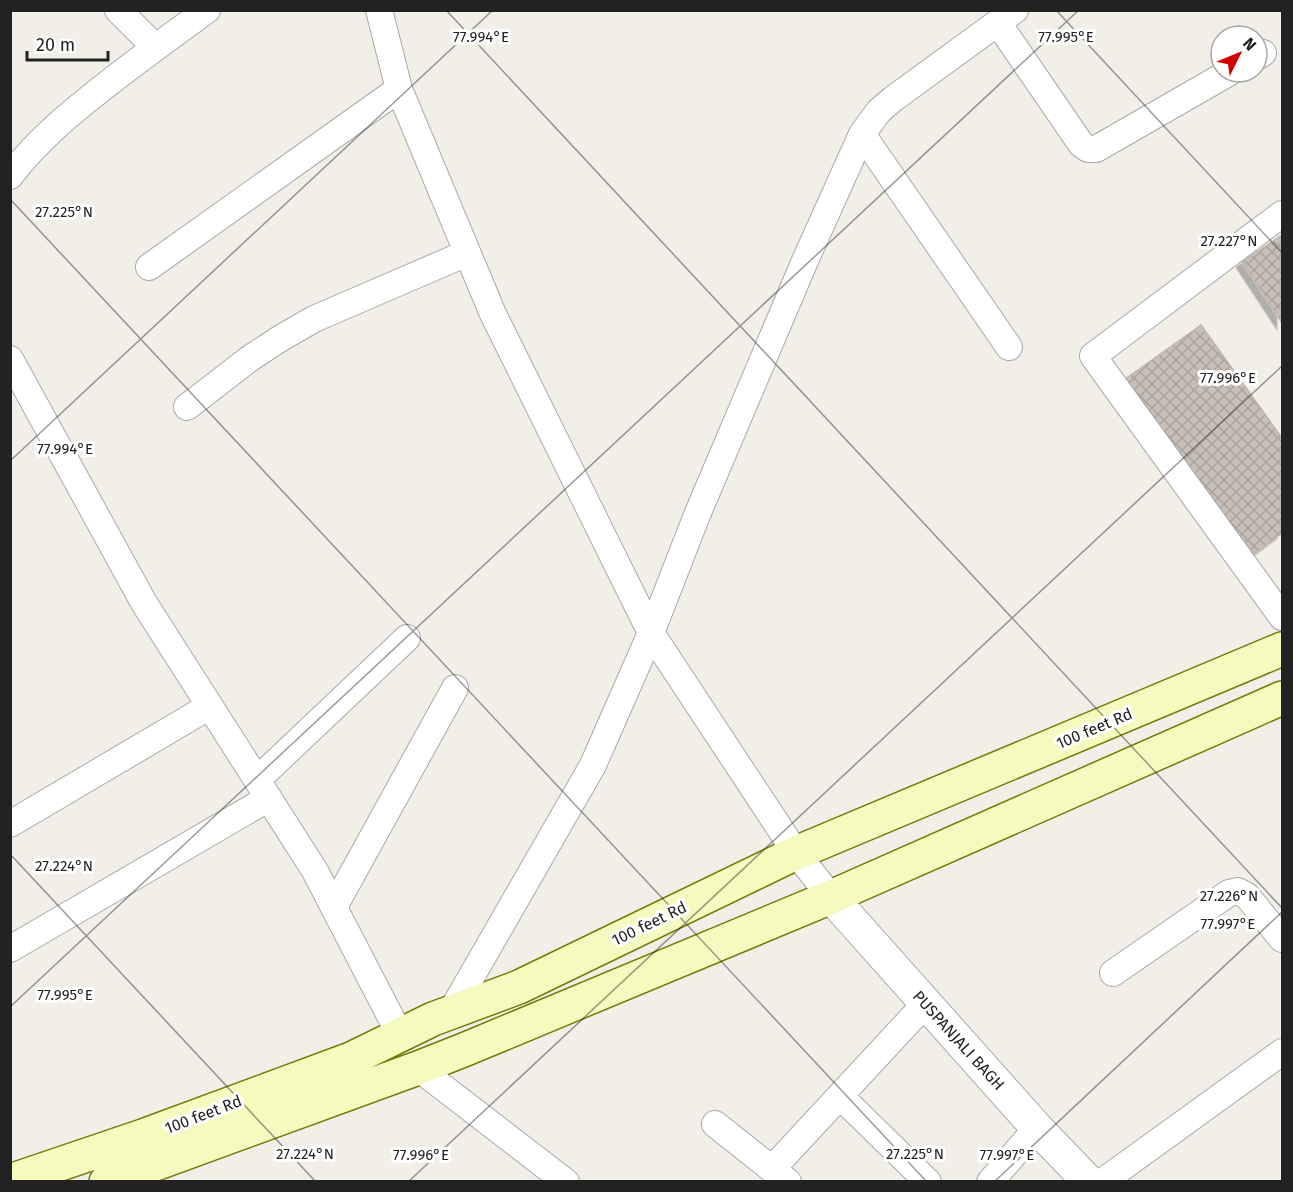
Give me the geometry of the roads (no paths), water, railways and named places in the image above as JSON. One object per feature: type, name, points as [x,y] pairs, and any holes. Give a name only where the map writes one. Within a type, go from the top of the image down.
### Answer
[{"type":"main road","name":"100 feet Rd","points":[[10,1181],[143,1137],[351,1059],[433,1019],[519,987],[796,853],[1282,649]]},
{"type":"main road","points":[[106,1182],[418,1068],[488,1040],[831,897],[1282,698]]},
{"type":"street","points":[[118,10],[155,47]]},
{"type":"street","points":[[10,176],[68,114],[207,10]]},
{"type":"street","points":[[379,10],[399,89],[493,315],[651,633],[796,853],[831,897]]},
{"type":"street","points":[[451,1012],[593,765],[651,633],[697,515],[804,263],[862,134],[879,111],[1006,17],[1081,144],[1088,149],[1096,149],[1209,84]]},
{"type":"street","points":[[149,267],[399,89]]},
{"type":"street","points":[[862,134],[1009,346]]},
{"type":"street","points":[[1282,214],[1093,356],[1282,618]]},
{"type":"street","points":[[187,407],[249,359],[289,333],[467,252]]},
{"type":"street","points":[[10,360],[144,603],[315,871],[400,1035]]},
{"type":"street","points":[[10,949],[263,789],[407,638]]},
{"type":"street","points":[[334,907],[455,688]]},
{"type":"street","points":[[10,824],[210,706]]},
{"type":"street","points":[[1113,974],[1229,893],[1238,891],[1247,896],[1282,939]]},
{"type":"street","name":"PUSPANJALI BAGH","points":[[831,897],[1037,1128],[1089,1182]]},
{"type":"street","points":[[715,1124],[780,1175],[840,1096],[926,1003]]},
{"type":"street","points":[[1102,1182],[1282,1052]]},
{"type":"street","points":[[418,1068],[566,1182]]},
{"type":"street","points":[[840,1096],[928,1182]]},
{"type":"street","points":[[990,1182],[1037,1128]]}]
